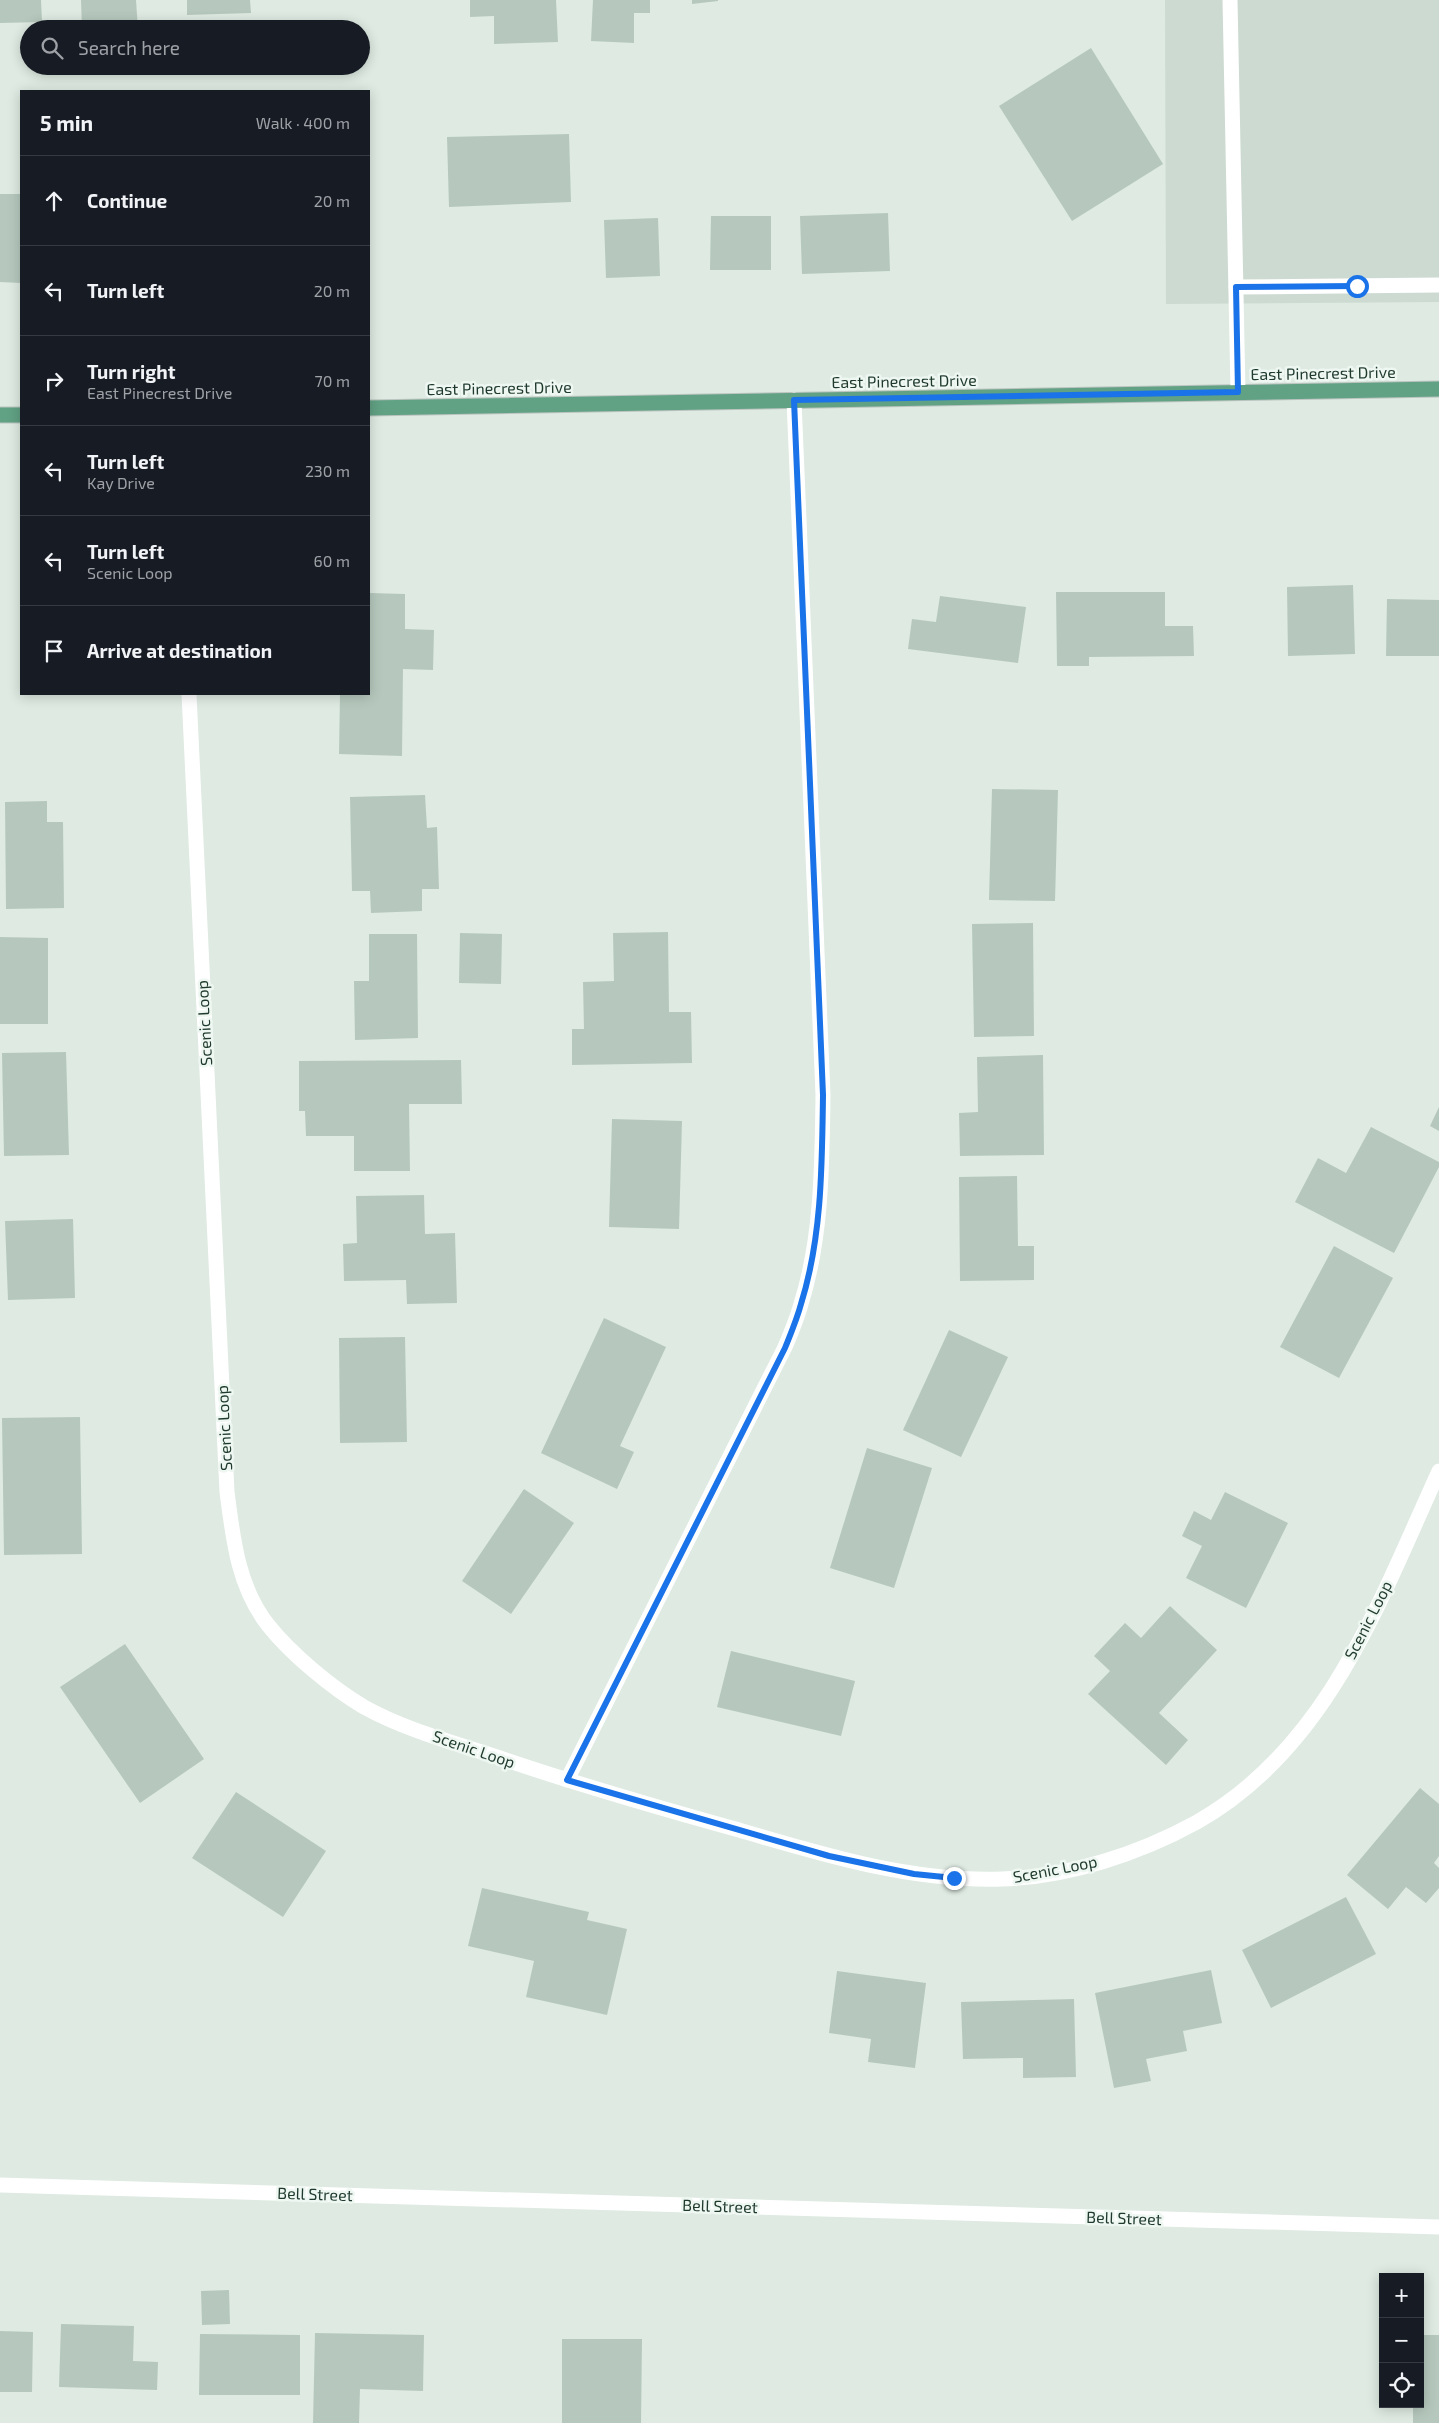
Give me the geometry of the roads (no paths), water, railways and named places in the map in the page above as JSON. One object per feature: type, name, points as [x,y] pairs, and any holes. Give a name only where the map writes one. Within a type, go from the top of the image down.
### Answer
[{"type":"main road","name":"East Pinecrest Drive","points":[[370,408],[1439,389]]},
{"type":"main road","points":[[0,415],[20,415]]},
{"type":"street","points":[[1230,0],[1238,392]]},
{"type":"street","points":[[1236,287],[1439,285]]},
{"type":"street","points":[[567,1780],[785,1348],[801,1304],[811,1262],[822,1182],[823,1095],[794,400]]},
{"type":"street","name":"Scenic Loop","points":[[189,695],[227,1492],[232,1535],[241,1574],[254,1604],[269,1627],[330,1683],[364,1707],[403,1724],[567,1780],[829,1856],[914,1874],[1002,1879],[1050,1874],[1123,1854],[1164,1838],[1199,1821],[1261,1776],[1313,1719],[1368,1627],[1439,1471]]},
{"type":"street","name":"Bell Street","points":[[0,2185],[1439,2227]]}]
